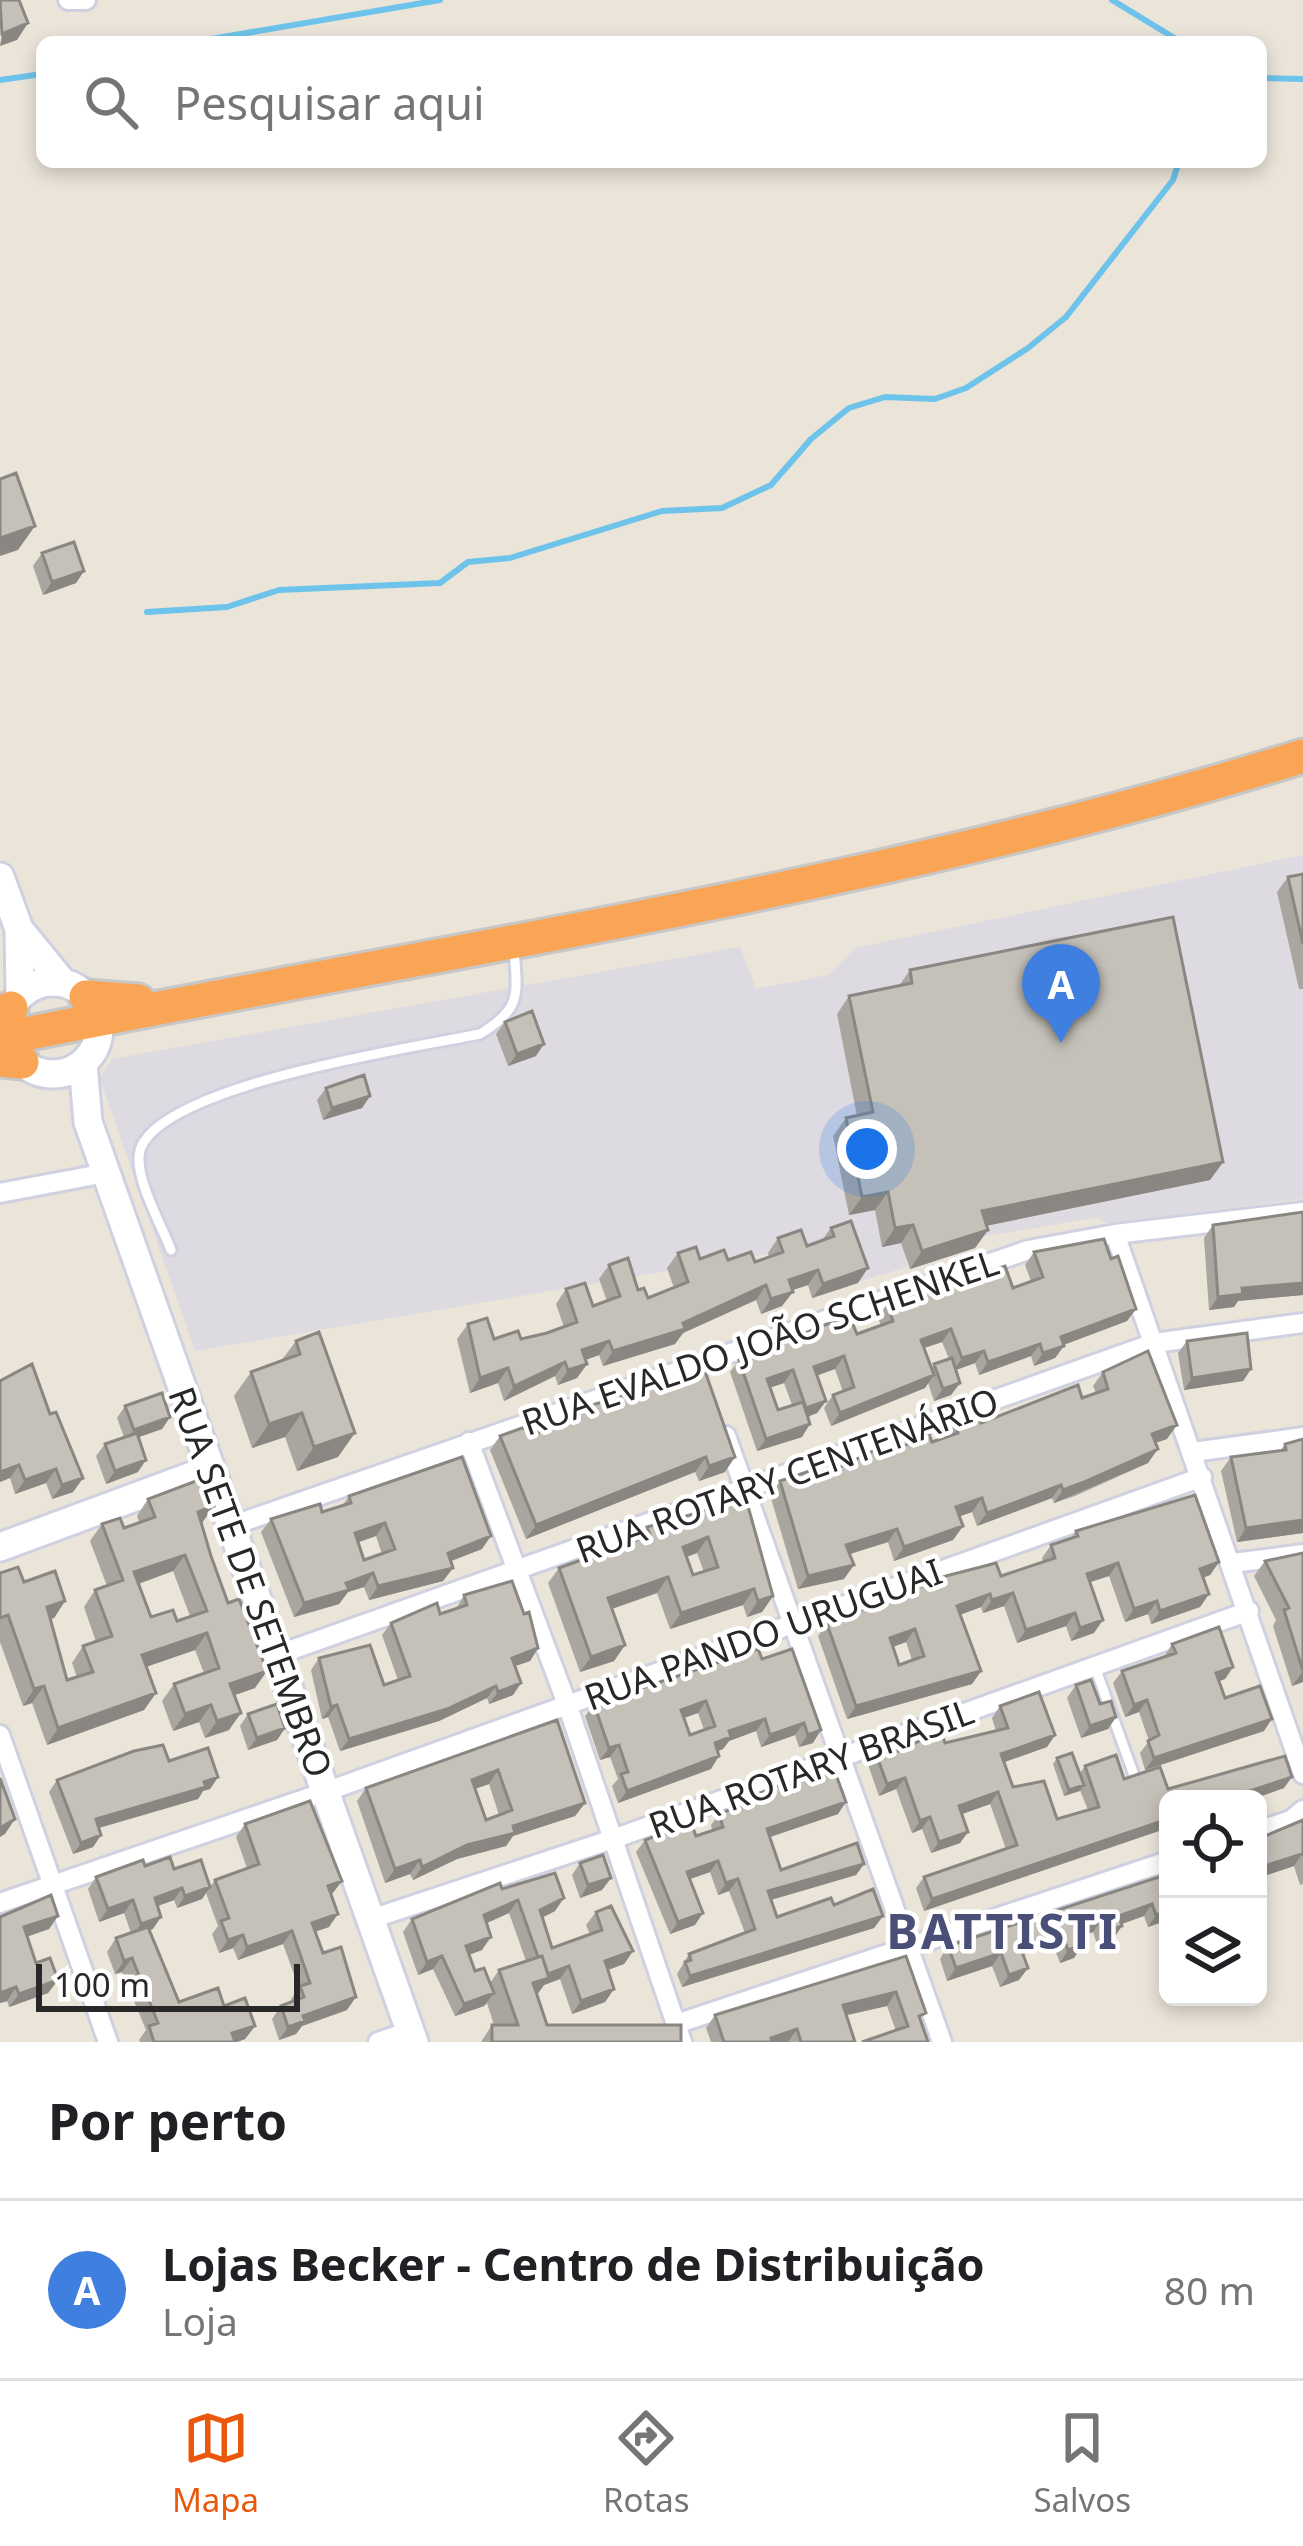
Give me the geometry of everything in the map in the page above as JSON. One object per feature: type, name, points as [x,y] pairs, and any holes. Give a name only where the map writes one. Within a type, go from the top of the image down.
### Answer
[{"type":"highway","points":[[13,1036],[886,868],[1087,819],[1303,757]]},
{"type":"street","points":[[68,0],[86,0]]},
{"type":"street","points":[[0,877],[11,920],[13,1036]]},
{"type":"street","points":[[11,920],[85,1021]]},
{"type":"street","points":[[13,1036],[40,984],[85,1021]]},
{"type":"street","points":[[13,1036],[85,1021]]},
{"type":"street","name":"RUA SETE DE SETEMBRO","points":[[85,1021],[88,1122],[412,2037]]},
{"type":"street","name":"RUA SETE DE SETEMBRO","points":[[13,1036],[88,1122]]},
{"type":"street","points":[[0,1192],[106,1173]]},
{"type":"street","name":"RUA EVALDO JOÃO SCHENKEL","points":[[231,1526],[1028,1250],[1115,1234],[1303,1212]]},
{"type":"street","points":[[1115,1234],[1303,1774]]},
{"type":"street","name":"RUA ROTARY CENTENÁRIO","points":[[277,1655],[746,1492],[1154,1343],[1303,1323]]},
{"type":"street","points":[[700,1361],[708,1383]]},
{"type":"street","points":[[723,1426],[941,2042]]},
{"type":"street","points":[[1192,1452],[1303,1437]]},
{"type":"street","points":[[469,1442],[567,1704],[679,2033],[907,1946],[1159,1864]]},
{"type":"street","points":[[0,1546],[211,1469]]},
{"type":"street","name":"RUA PANDO URUGUAI","points":[[0,1903],[326,1792],[1202,1477]]},
{"type":"street","points":[[1233,1563],[1303,1554]]},
{"type":"street","name":"RUA ROTARY BRASIL","points":[[370,1919],[613,1839],[1250,1611]]},
{"type":"street","points":[[0,1736],[108,2042]]},
{"type":"street","points":[[1267,1828],[1303,1810]]},
{"type":"street","points":[[378,2042],[412,2037]]},
{"type":"lane","points":[[171,1250],[140,1166],[141,1147],[160,1125],[256,1081],[480,1034],[506,1018],[517,998],[514,942]]},
{"type":"lane","points":[[1095,1667],[1135,1778]]},
{"type":"shaded area","points":[[1303,855],[1303,1199],[1105,1223],[1098,1217],[904,1250],[907,1267],[861,1281],[845,1241],[195,1351],[100,1079],[112,1059],[740,947],[756,989],[828,975],[855,948]]},
{"type":"building","points":[[0,0],[19,0],[28,23],[2,34]]},
{"type":"building","points":[[16,473],[35,526],[0,538],[0,479]]},
{"type":"building","points":[[74,542],[84,571],[52,582],[42,553]]},
{"type":"building","points":[[1303,874],[1303,944],[1288,877]]},
{"type":"building","points":[[1173,917],[1223,1162],[982,1211],[988,1230],[922,1251],[913,1225],[895,1228],[888,1192],[862,1197],[846,1118],[873,1112],[849,996],[912,983],[910,970]]},
{"type":"building","points":[[532,1011],[544,1044],[517,1054],[505,1022]]},
{"type":"building","points":[[364,1075],[370,1096],[332,1108],[326,1088]]},
{"type":"building","points":[[1303,1212],[1303,1283],[1242,1288],[1243,1294],[1218,1297],[1213,1225]]},
{"type":"building","points":[[851,1221],[868,1268],[823,1284],[818,1270],[789,1280],[793,1292],[771,1299],[766,1285],[683,1323],[685,1329],[613,1351],[609,1341],[582,1350],[587,1364],[568,1370],[565,1362],[514,1386],[508,1368],[480,1378],[468,1324],[487,1318],[494,1339],[518,1331],[521,1339],[547,1333],[577,1322],[566,1289],[585,1283],[593,1306],[620,1296],[609,1265],[628,1258],[638,1290],[644,1288],[648,1298],[688,1282],[678,1253],[696,1247],[700,1259],[724,1250],[728,1260],[751,1252],[755,1262],[783,1252],[778,1238],[801,1230],[807,1246],[834,1236],[831,1228]]},
{"type":"building","points":[[1104,1239],[1111,1259],[1118,1256],[1136,1309],[1061,1337],[1064,1346],[1043,1353],[1040,1344],[988,1362],[984,1351],[962,1358],[951,1329],[921,1340],[934,1375],[840,1413],[833,1395],[854,1387],[844,1356],[814,1367],[826,1401],[806,1408],[793,1370],[767,1379],[778,1410],[803,1402],[810,1424],[766,1439],[739,1360],[827,1324],[851,1320],[857,1334],[893,1321],[887,1304],[1005,1266],[1013,1288],[1043,1277],[1034,1252]]},
{"type":"building","points":[[319,1332],[355,1433],[314,1447],[302,1413],[269,1424],[251,1372],[300,1354],[296,1341]]},
{"type":"building","points":[[1247,1333],[1251,1369],[1192,1378],[1187,1341]]},
{"type":"building","points":[[1148,1351],[1177,1425],[1152,1434],[1158,1449],[1063,1490],[1061,1485],[987,1513],[982,1498],[956,1507],[963,1526],[904,1547],[897,1529],[846,1545],[854,1565],[808,1576],[780,1481],[827,1465],[830,1472],[875,1450],[878,1458],[929,1434],[932,1442],[958,1433],[954,1421],[977,1412],[981,1423],[1078,1385],[1082,1398],[1108,1389],[1103,1372]]},
{"type":"building","points":[[952,1358],[960,1383],[943,1389],[934,1364]]},
{"type":"building","points":[[32,1364],[50,1414],[56,1412],[83,1478],[62,1485],[56,1469],[25,1480],[19,1465],[0,1472],[0,1381]]},
{"type":"building","points":[[705,1371],[735,1457],[709,1466],[706,1457],[536,1525],[500,1436],[525,1427],[528,1436],[565,1423],[562,1414]]},
{"type":"building","points":[[162,1393],[170,1417],[134,1430],[125,1406]]},
{"type":"building","points":[[137,1433],[146,1460],[115,1471],[105,1444]]},
{"type":"building","points":[[1303,1439],[1303,1520],[1246,1528],[1231,1457],[1286,1450],[1285,1444]]},
{"type":"building","points":[[462,1457],[491,1536],[448,1553],[453,1568],[378,1586],[373,1573],[346,1583],[349,1590],[304,1603],[271,1519],[320,1504],[322,1512],[351,1503],[349,1496]],"holes":[[[385,1523],[395,1549],[364,1560],[355,1533]]]},
{"type":"building","points":[[204,1478],[214,1506],[198,1512],[211,1556],[228,1603],[239,1599],[267,1671],[230,1684],[241,1713],[217,1721],[211,1705],[185,1714],[174,1684],[219,1668],[207,1633],[142,1655],[156,1693],[58,1728],[44,1686],[34,1689],[8,1615],[0,1618],[0,1573],[18,1567],[24,1582],[55,1571],[65,1601],[47,1607],[67,1680],[93,1672],[83,1646],[112,1636],[95,1590],[123,1580],[102,1524],[120,1518],[124,1528],[155,1517],[148,1499]],"holes":[[[185,1555],[207,1611],[177,1621],[173,1610],[151,1617],[134,1572]]]},
{"type":"building","points":[[1195,1495],[1219,1562],[1200,1569],[1209,1594],[1160,1611],[1157,1601],[1134,1609],[1118,1563],[1087,1574],[1103,1620],[1080,1628],[1075,1613],[1026,1630],[1013,1593],[992,1600],[990,1594],[957,1606],[981,1671],[856,1706],[827,1624],[946,1576],[996,1563],[1001,1576],[1055,1558],[1051,1545],[1078,1536],[1076,1531]],"holes":[[[915,1629],[924,1656],[899,1665],[890,1638]]]},
{"type":"building","points":[[746,1499],[773,1596],[758,1601],[754,1589],[681,1613],[668,1577],[608,1598],[625,1645],[591,1657],[559,1568],[650,1535],[647,1527]],"holes":[[[708,1537],[718,1567],[693,1575],[683,1547]]]},
{"type":"building","points":[[1303,1553],[1303,1671],[1284,1610],[1289,1608],[1265,1561]]},
{"type":"building","points":[[512,1581],[524,1614],[529,1612],[538,1648],[512,1658],[521,1683],[498,1692],[496,1686],[447,1709],[349,1739],[337,1705],[331,1707],[319,1658],[370,1645],[384,1685],[410,1676],[391,1623],[437,1603],[440,1614],[467,1605],[464,1595]]},
{"type":"building","points":[[1219,1627],[1233,1667],[1216,1673],[1225,1698],[1260,1686],[1272,1719],[1154,1758],[1148,1741],[1159,1735],[1147,1700],[1134,1705],[1122,1671],[1176,1653],[1172,1644]]},
{"type":"building","points":[[758,1649],[762,1659],[792,1649],[821,1730],[808,1735],[804,1723],[770,1735],[765,1719],[729,1731],[731,1737],[715,1743],[719,1756],[627,1791],[621,1774],[628,1772],[619,1745],[609,1748],[594,1704]],"holes":[[[706,1701],[715,1726],[690,1735],[681,1710]]]},
{"type":"building","points":[[1091,1680],[1100,1704],[1111,1701],[1116,1717],[1090,1726],[1076,1685]]},
{"type":"building","points":[[1039,1692],[1055,1735],[1001,1754],[1013,1787],[1044,1781],[1057,1819],[1099,1807],[1085,1766],[1116,1755],[1124,1779],[1160,1767],[1168,1789],[1285,1756],[1292,1777],[1253,1790],[1159,1790],[1159,1822],[932,1899],[924,1877],[1017,1845],[998,1792],[959,1806],[968,1832],[939,1842],[930,1817],[920,1821],[905,1778],[887,1784],[875,1751],[893,1744],[896,1752],[941,1731],[945,1743],[1008,1728],[1000,1706]]},
{"type":"building","points":[[277,1704],[285,1728],[257,1738],[248,1714]]},
{"type":"building","points":[[557,1720],[585,1803],[513,1826],[515,1833],[467,1845],[422,1867],[420,1860],[395,1869],[366,1788]],"holes":[[[498,1770],[512,1810],[486,1820],[472,1780]]]},
{"type":"building","points":[[163,1745],[169,1761],[208,1748],[218,1777],[204,1782],[206,1787],[96,1819],[101,1835],[81,1843],[57,1780]]},
{"type":"building","points":[[1072,1753],[1084,1785],[1069,1790],[1057,1758]]},
{"type":"building","points":[[835,1772],[846,1802],[767,1829],[781,1870],[857,1843],[864,1864],[768,1891],[777,1917],[831,1898],[834,1905],[873,1889],[883,1916],[690,1976],[685,1962],[691,1960],[689,1954],[755,1929],[738,1879],[726,1883],[718,1861],[687,1872],[703,1913],[678,1922],[645,1840],[691,1823],[696,1836],[723,1827],[719,1814],[748,1803],[747,1798],[809,1774],[811,1780]]},
{"type":"building","points":[[0,1778],[15,1819],[0,1828]]},
{"type":"building","points":[[310,1801],[342,1881],[328,1886],[338,1914],[312,1923],[323,1953],[341,1947],[356,1997],[303,2016],[305,2021],[288,2027],[281,2006],[304,1997],[300,1986],[310,1983],[292,1931],[247,1947],[243,1935],[228,1940],[221,1921],[229,1918],[215,1880],[259,1864],[245,1824]]},
{"type":"building","points":[[1303,1820],[1303,1855],[1267,1865],[1267,1835]]},
{"type":"building","points":[[603,1855],[611,1878],[588,1885],[580,1863]]},
{"type":"building","points":[[170,1857],[174,1869],[201,1860],[210,1887],[185,1896],[182,1888],[155,1898],[161,1917],[141,1924],[133,1900],[108,1909],[96,1877],[143,1860],[145,1866]]},
{"type":"building","points":[[555,1873],[564,1898],[540,1910],[552,1948],[602,1930],[596,1912],[611,1906],[633,1951],[605,1961],[614,1989],[581,2001],[569,1966],[548,1974],[518,1900],[484,1915],[491,1937],[466,1946],[475,1971],[484,1968],[494,1993],[464,2004],[442,1956],[427,1962],[412,1919],[500,1883],[502,1889]]},
{"type":"building","points":[[1159,1877],[1159,1914],[1152,1904],[1119,1916],[1122,1926],[1106,1931],[1102,1919],[1076,1928],[1082,1945],[1068,1950],[1062,1933],[1020,1946],[1028,1968],[1009,1975],[1001,1953],[956,1968],[948,1946]]},
{"type":"building","points":[[51,1895],[58,1916],[24,1927],[36,1963],[50,1958],[58,1980],[19,1994],[16,1987],[0,1993],[0,1917]]},
{"type":"building","points":[[148,1927],[179,2002],[218,1988],[224,2006],[245,1998],[255,2026],[232,2033],[235,2042],[154,2042],[149,2026],[158,2023],[132,1958],[124,1961],[116,1938]]},
{"type":"building","points":[[542,1956],[549,1978],[533,1983],[547,2025],[681,2025],[681,2042],[492,2042],[492,2025],[518,2025],[499,1970]]},
{"type":"building","points":[[906,1956],[926,2013],[919,2016],[928,2042],[862,2042],[908,2026],[896,1992],[843,2005],[855,2042],[801,2042],[797,2029],[771,2038],[772,2042],[724,2042],[715,2015]]},
{"type":"waterway","points":[[229,36],[440,0]]},
{"type":"waterway","points":[[1112,0],[1171,36]]},
{"type":"waterway","points":[[0,80],[36,75]]},
{"type":"waterway","points":[[1267,78],[1303,79]]},
{"type":"waterway","points":[[147,612],[227,607],[279,590],[440,583],[468,562],[510,558],[662,511],[722,508],[771,485],[811,439],[849,408],[885,397],[935,399],[966,388],[1028,348],[1066,317],[1173,180],[1177,168]]},
{"type":"place","name":"Lojas Becker - Centro de Distribuição","points":[[1061,1043]]},
{"type":"district","name":"BATTISTI","points":[[1003,1930]]}]
